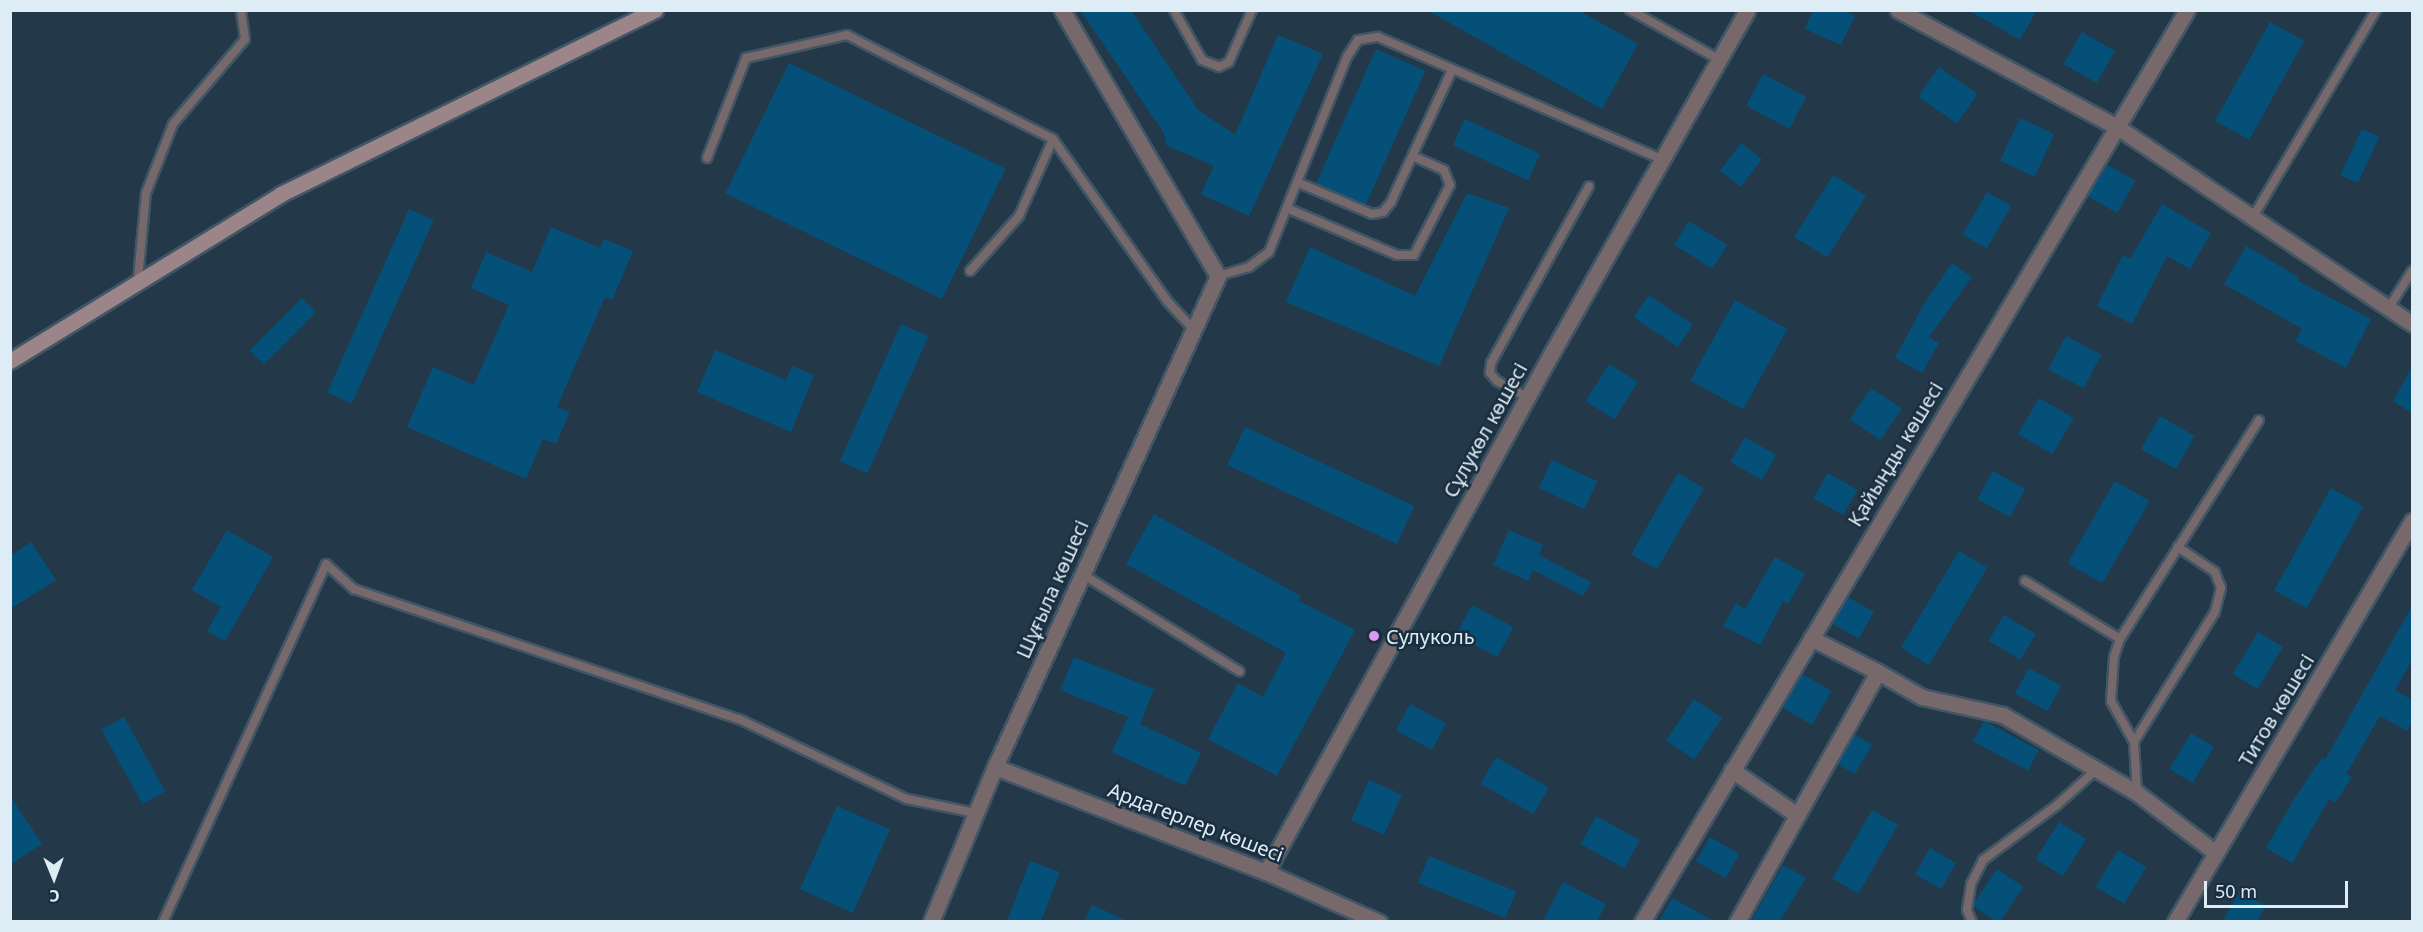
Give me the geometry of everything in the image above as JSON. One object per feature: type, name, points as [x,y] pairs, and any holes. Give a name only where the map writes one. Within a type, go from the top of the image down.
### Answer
[{"type":"street","points":[[10,361],[138,279],[281,194],[655,10]]},
{"type":"street","points":[[1062,10],[1218,276]]},
{"type":"street","name":"Сұлукөл көшесі","points":[[1266,872],[1527,397],[1664,160],[1747,10]]},
{"type":"street","points":[[1898,10],[2117,127],[2254,215],[2412,324]]},
{"type":"street","name":"Қайыңды көшесі","points":[[1642,921],[2187,10]]},
{"type":"street","name":"Шұғыла көшесі","points":[[931,921],[995,767],[1192,328],[1218,276]]},
{"type":"street","name":"Титов көшесі","points":[[2175,921],[2412,521]]},
{"type":"street","points":[[1811,638],[1922,697],[2003,715],[2137,793],[2216,853]]},
{"type":"street","points":[[1737,921],[1878,672]]},
{"type":"street","name":"Ардагерлер көшесі","points":[[995,767],[1266,872],[1378,921]]},
{"type":"street","points":[[1732,770],[1797,815]]},
{"type":"lane","points":[[138,279],[146,193],[172,124],[245,39],[241,10]]},
{"type":"lane","points":[[1174,10],[1202,60],[1219,67],[1229,62],[1252,10]]},
{"type":"lane","points":[[1630,10],[1718,59]]},
{"type":"lane","points":[[2254,215],[2376,10]]},
{"type":"lane","points":[[707,158],[746,58],[847,34],[1053,139],[1168,302],[1192,328]]},
{"type":"lane","points":[[1218,276],[1249,267],[1269,252],[1289,208],[1347,57],[1358,40],[1378,38],[1664,160]]},
{"type":"lane","points":[[1299,183],[1372,214],[1383,212],[1413,156],[1452,70]]},
{"type":"lane","points":[[970,271],[1019,216],[1053,139]]},
{"type":"lane","points":[[1289,208],[1397,255],[1414,255],[1450,184],[1444,170],[1413,156]]},
{"type":"lane","points":[[1527,397],[1497,381],[1490,373],[1491,363],[1589,186]]},
{"type":"lane","points":[[2388,309],[2412,271]]},
{"type":"lane","points":[[2137,793],[2134,742],[2111,701],[2114,657],[2120,639],[2259,420]]},
{"type":"lane","points":[[2134,742],[2215,612],[2221,588],[2215,572],[2178,547]]},
{"type":"lane","points":[[163,921],[327,564],[354,590],[739,719],[907,799],[976,813]]},
{"type":"lane","points":[[1082,574],[1239,671]]},
{"type":"lane","points":[[2025,581],[2120,639]]},
{"type":"lane","points":[[1972,921],[1967,910],[1971,884],[1983,860],[2057,805],[2097,769]]},
{"type":"building","points":[[1080,10],[1131,10],[1198,110],[1235,135],[1278,35],[1323,54],[1249,216],[1201,194],[1214,166],[1166,145],[1164,133]]},
{"type":"building","points":[[1427,10],[1578,10],[1638,44],[1602,109]]},
{"type":"building","points":[[1813,10],[1844,10],[1855,16],[1841,45],[1805,29]]},
{"type":"building","points":[[1968,10],[2037,10],[2020,40]]},
{"type":"building","points":[[2270,22],[2304,41],[2249,140],[2215,121]]},
{"type":"building","points":[[2082,32],[2115,51],[2096,83],[2064,64]]},
{"type":"building","points":[[1376,49],[1425,71],[1366,205],[1316,183]]},
{"type":"building","points":[[789,63],[1006,169],[942,299],[725,193]]},
{"type":"building","points":[[1939,67],[1978,94],[1957,123],[1918,96]]},
{"type":"building","points":[[1763,74],[1806,97],[1789,129],[1746,106]]},
{"type":"building","points":[[2020,118],[2054,134],[2035,177],[2000,161]]},
{"type":"building","points":[[1465,119],[1540,154],[1528,180],[1453,145]]},
{"type":"building","points":[[2362,129],[2379,137],[2358,183],[2340,175]]},
{"type":"building","points":[[1741,143],[1762,159],[1741,187],[1720,171]]},
{"type":"building","points":[[2106,164],[2135,181],[2117,213],[2088,196]]},
{"type":"building","points":[[1833,175],[1866,196],[1827,258],[1794,237]]},
{"type":"building","points":[[1987,192],[2011,206],[1987,248],[1962,234]]},
{"type":"building","points":[[1467,193],[1509,208],[1439,366],[1286,302],[1310,247],[1415,296]]},
{"type":"building","points":[[2162,204],[2211,233],[2190,269],[2167,256],[2132,324],[2097,306],[2123,255],[2130,259]]},
{"type":"building","points":[[409,209],[434,220],[352,404],[327,393]]},
{"type":"building","points":[[1689,221],[1727,245],[1712,269],[1674,245]]},
{"type":"building","points":[[551,227],[600,248],[604,239],[633,251],[612,300],[605,297],[557,407],[570,412],[556,444],[543,439],[526,479],[407,427],[433,367],[474,385],[509,305],[471,288],[486,252],[532,272]]},
{"type":"building","points":[[2246,246],[2300,278],[2298,281],[2371,319],[2346,368],[2295,341],[2302,329],[2224,284]]},
{"type":"building","points":[[1952,263],[1972,277],[1929,337],[1939,343],[1922,373],[1895,358],[1924,304]]},
{"type":"building","points":[[1649,295],[1693,325],[1678,347],[1634,317]]},
{"type":"building","points":[[302,298],[316,312],[264,364],[250,350]]},
{"type":"building","points":[[1735,300],[1787,329],[1743,410],[1690,380]]},
{"type":"building","points":[[901,324],[928,336],[867,473],[840,461]]},
{"type":"building","points":[[2066,336],[2101,355],[2083,388],[2048,370]]},
{"type":"building","points":[[715,350],[786,380],[792,366],[814,375],[791,432],[697,392]]},
{"type":"building","points":[[1609,364],[1638,382],[1615,419],[1586,401]]},
{"type":"building","points":[[2412,367],[2412,413],[2393,401]]},
{"type":"building","points":[[1871,388],[1902,409],[1880,440],[1850,420]]},
{"type":"building","points":[[2039,398],[2074,418],[2053,454],[2018,434]]},
{"type":"building","points":[[2160,416],[2195,436],[2176,469],[2141,449]]},
{"type":"building","points":[[1245,427],[1414,506],[1397,544],[1227,465]]},
{"type":"building","points":[[1745,437],[1776,455],[1762,480],[1730,462]]},
{"type":"building","points":[[1552,460],[1597,481],[1584,509],[1539,488]]},
{"type":"building","points":[[1993,471],[2025,489],[2010,517],[1977,499]]},
{"type":"building","points":[[1678,473],[1704,488],[1657,569],[1631,554]]},
{"type":"building","points":[[1828,473],[1857,490],[1843,515],[1814,498]]},
{"type":"building","points":[[2115,481],[2150,501],[2102,583],[2068,563]]},
{"type":"building","points":[[2331,488],[2363,506],[2307,608],[2274,590]]},
{"type":"building","points":[[1154,514],[1301,596],[1299,601],[1355,630],[1277,776],[1208,739],[1238,683],[1263,697],[1286,653],[1126,564]]},
{"type":"building","points":[[227,530],[273,557],[225,641],[207,631],[221,607],[192,590]]},
{"type":"building","points":[[1509,530],[1543,545],[1539,555],[1591,582],[1583,596],[1533,570],[1528,581],[1493,565]]},
{"type":"building","points":[[31,542],[56,580],[10,609],[10,556]]},
{"type":"building","points":[[1959,551],[1987,568],[1929,665],[1901,648]]},
{"type":"building","points":[[1775,557],[1805,574],[1788,604],[1783,601],[1760,645],[1723,626],[1736,603],[1745,609]]},
{"type":"building","points":[[1848,597],[1874,612],[1858,639],[1832,624]]},
{"type":"building","points":[[1472,605],[1513,627],[1498,657],[1456,635]]},
{"type":"building","points":[[2412,606],[2412,660],[2395,690],[2412,700],[2412,722],[2407,731],[2380,716],[2346,774],[2352,777],[2335,803],[2329,799],[2292,863],[2266,848],[2296,796],[2322,758],[2325,760]]},
{"type":"building","points":[[2004,615],[2036,634],[2020,660],[1989,641]]},
{"type":"building","points":[[2258,632],[2283,647],[2258,689],[2233,674]]},
{"type":"building","points":[[1074,657],[1154,689],[1140,724],[1201,753],[1185,786],[1112,752],[1128,717],[1060,690]]},
{"type":"building","points":[[2029,668],[2061,686],[2047,711],[2015,693]]},
{"type":"building","points":[[1802,674],[1831,691],[1812,725],[1782,708]]},
{"type":"building","points":[[1694,699],[1722,718],[1694,759],[1666,740]]},
{"type":"building","points":[[1410,704],[1446,723],[1432,750],[1396,730]]},
{"type":"building","points":[[124,717],[165,791],[142,804],[101,730]]},
{"type":"building","points":[[1984,721],[2039,750],[2028,770],[1973,741]]},
{"type":"building","points":[[2191,733],[2214,747],[2193,783],[2169,769]]},
{"type":"building","points":[[1854,734],[1872,745],[1854,774],[1836,763]]},
{"type":"building","points":[[1496,757],[1549,788],[1533,814],[1480,784]]},
{"type":"building","points":[[1369,780],[1402,795],[1384,835],[1351,820]]},
{"type":"building","points":[[10,796],[42,844],[10,865]]},
{"type":"building","points":[[837,806],[890,830],[853,913],[800,889]]},
{"type":"building","points":[[1872,810],[1898,825],[1858,893],[1832,878]]},
{"type":"building","points":[[1596,816],[1640,840],[1624,868],[1580,844]]},
{"type":"building","points":[[2059,822],[2086,839],[2063,876],[2036,859]]},
{"type":"building","points":[[1710,837],[1739,854],[1725,878],[1696,861]]},
{"type":"building","points":[[1930,848],[1956,863],[1941,889],[1915,874]]},
{"type":"building","points":[[2118,850],[2146,867],[2124,904],[2096,887]]},
{"type":"building","points":[[1429,856],[1516,891],[1505,918],[1418,883]]},
{"type":"building","points":[[1030,861],[1060,872],[1041,921],[1007,921]]},
{"type":"building","points":[[1783,865],[1806,878],[1780,921],[1751,921]]},
{"type":"building","points":[[1997,869],[2024,887],[2000,922],[1972,905]]},
{"type":"building","points":[[1563,882],[1606,904],[1597,921],[1543,921]]},
{"type":"building","points":[[2240,891],[2266,906],[2257,921],[2223,921]]},
{"type":"building","points":[[1672,898],[1714,921],[1659,921]]},
{"type":"building","points":[[1092,905],[1128,921],[1084,921]]},
{"type":"place","name":"Сулуколь","points":[[1374,636]]}]
